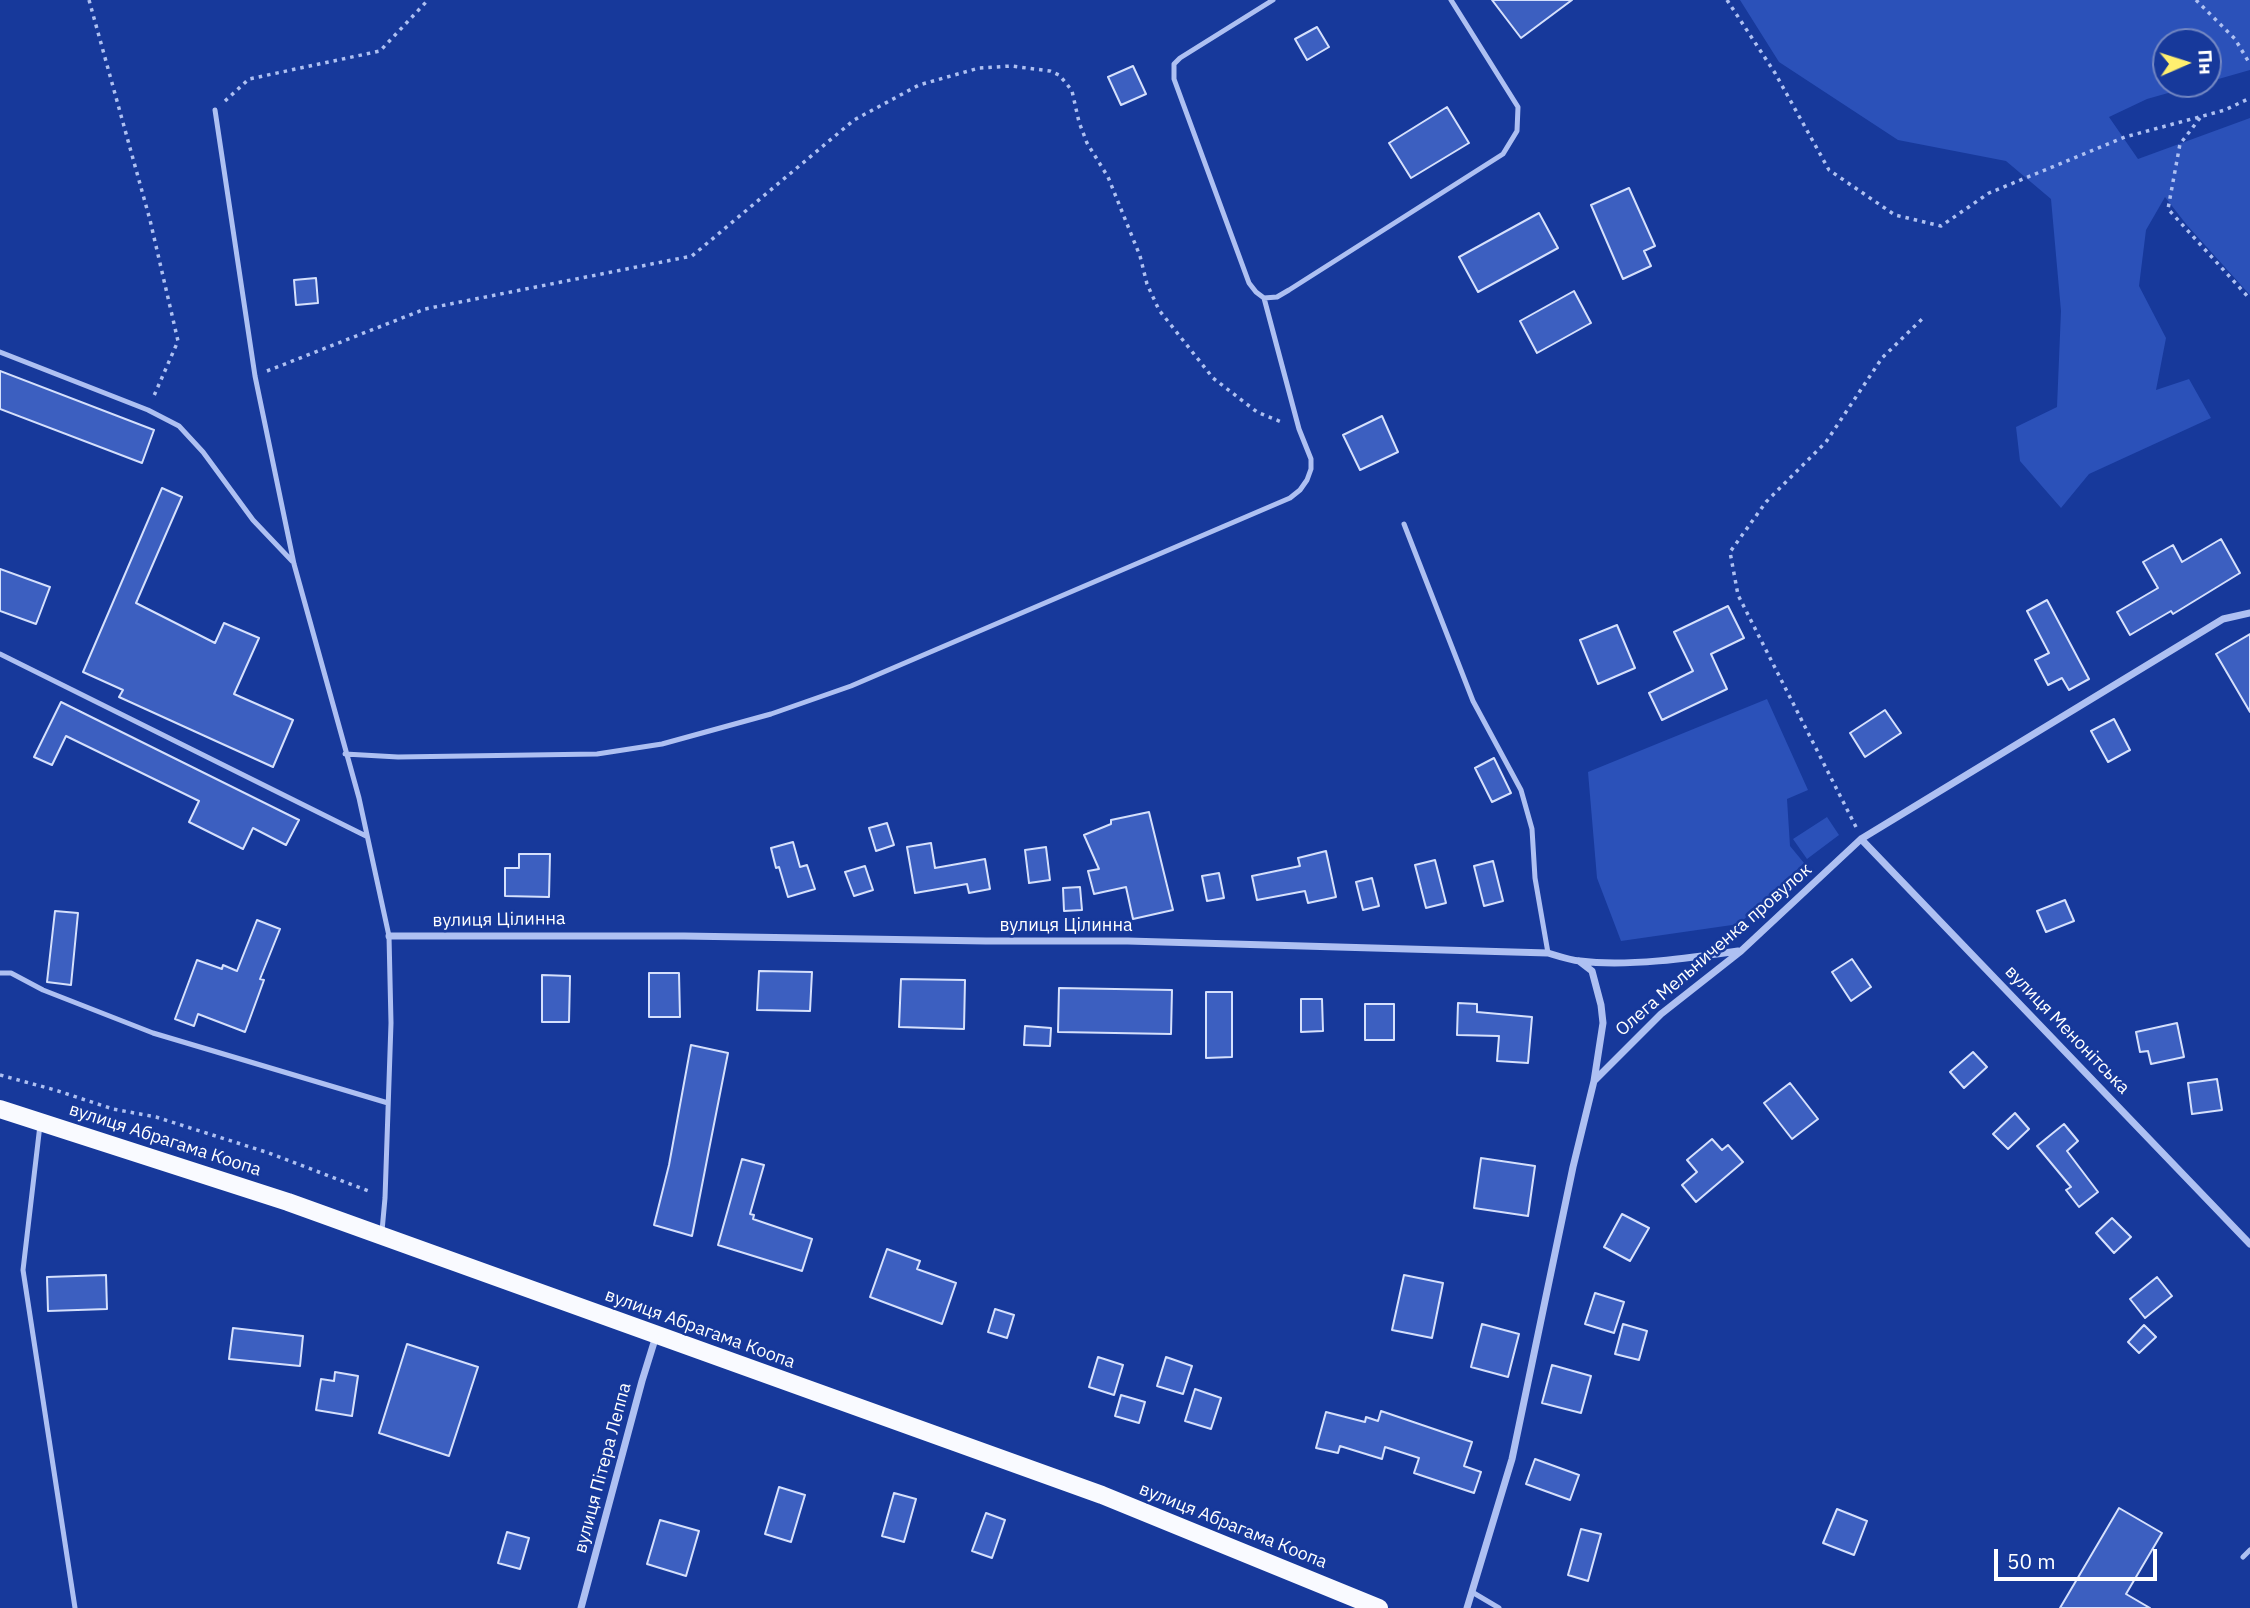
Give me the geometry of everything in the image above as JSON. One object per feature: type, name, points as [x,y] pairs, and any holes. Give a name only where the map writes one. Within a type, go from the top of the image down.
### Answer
[{"type":"main road","name":"вулиця Абрагама Коопа","points":[[0,1109],[288,1202],[1102,1495],[1378,1608]]},
{"type":"street","name":"Олега Мельниченка провулок","points":[[1594,1081],[1661,1014],[1741,951],[1861,839],[2222,620],[2250,612]]},
{"type":"street","name":"вулиця Менонітська","points":[[1861,839],[2250,1244]]},
{"type":"street","name":"вулиця Цілинна","points":[[389,936],[1128,941],[1548,953],[1579,961],[1621,962],[1741,951]]},
{"type":"street","points":[[1467,1608],[1512,1459],[1573,1167],[1594,1081],[1603,1023],[1601,1005],[1592,971],[1579,961]]},
{"type":"street","name":"вулиця Пітера Леппа","points":[[582,1608],[656,1336]]},
{"type":"lane","points":[[345,754],[398,757],[597,754],[662,744],[794,706],[851,686],[1290,498],[1300,490],[1311,469],[1311,459],[1299,429],[1264,298],[1250,283],[1174,79],[1174,64],[1180,58],[1273,0]]},
{"type":"lane","points":[[1264,298],[1277,297],[1289,290],[1503,154],[1517,131],[1518,107],[1451,0]]},
{"type":"lane","points":[[215,110],[255,376],[294,564],[359,798],[389,936],[391,1023],[385,1198],[381,1237]]},
{"type":"lane","points":[[0,352],[148,410],[179,425],[203,452],[253,520],[294,564]]},
{"type":"lane","points":[[1404,524],[1473,701],[1521,790],[1532,830],[1535,878],[1548,953]]},
{"type":"lane","points":[[0,654],[366,836]]},
{"type":"lane","points":[[0,973],[11,973],[43,990],[153,1033],[388,1103]]},
{"type":"lane","points":[[41,1122],[23,1270],[75,1608]]},
{"type":"lane","points":[[2244,1557],[2250,1550]]},
{"type":"lane","points":[[1472,1592],[1499,1608]]},
{"type":"path","points":[[89,0],[149,220],[178,341],[148,410]]},
{"type":"path","points":[[215,110],[249,79],[380,51],[428,0]]},
{"type":"path","points":[[1727,0],[1775,74],[1829,170],[1895,215],[1941,226],[1989,193],[2125,138],[2225,110],[2250,98]]},
{"type":"path","points":[[2196,0],[2235,39],[2250,64]]},
{"type":"path","points":[[255,376],[425,309],[692,256],[855,120],[919,85],[979,68],[1011,66],[1050,71],[1059,75],[1072,91],[1087,143],[1108,177],[1140,256],[1147,284],[1159,310],[1191,351],[1213,378],[1257,412],[1299,429]]},
{"type":"path","points":[[2202,116],[2179,144],[2168,209],[2250,299]]},
{"type":"path","points":[[1861,839],[1738,595],[1730,552],[1766,502],[1826,442],[1882,358],[1922,319]]},
{"type":"path","points":[[0,1075],[113,1109],[156,1117],[269,1153],[385,1198]]},
{"type":"shaded area","points":[[1740,0],[2250,0],[2250,70],[2222,78],[2222,28],[2152,28],[2152,98],[2109,117],[2138,159],[2250,118],[2250,295],[2165,197],[2146,230],[2139,286],[2166,338],[2156,390],[2189,379],[2211,418],[2089,474],[2061,508],[2020,461],[2016,427],[2057,407],[2061,311],[2051,199],[2006,161],[1898,140],[1779,62]]},
{"type":"shaded area","points":[[1767,699],[1808,790],[1787,799],[1790,846],[1804,863],[1739,924],[1621,941],[1597,878],[1588,772]]},
{"type":"shaded area","points":[[1827,817],[1839,835],[1807,859],[1793,839]]},
{"type":"building","points":[[1492,0],[1572,0],[1521,38]]},
{"type":"building","points":[[1317,27],[1329,47],[1307,60],[1295,39]]},
{"type":"building","points":[[1133,66],[1146,94],[1121,105],[1108,77]]},
{"type":"building","points":[[1447,107],[1469,143],[1411,178],[1389,143]]},
{"type":"building","points":[[1629,188],[1655,246],[1644,251],[1651,266],[1623,279],[1591,205]]},
{"type":"building","points":[[1539,213],[1558,248],[1478,292],[1459,257]]},
{"type":"building","points":[[316,278],[318,303],[296,305],[294,280]]},
{"type":"building","points":[[1574,291],[1591,323],[1537,353],[1520,321]]},
{"type":"building","points":[[0,371],[154,430],[142,463],[0,409]]},
{"type":"building","points":[[1382,416],[1398,452],[1360,470],[1343,435]]},
{"type":"building","points":[[162,488],[182,497],[136,603],[215,643],[224,623],[259,638],[234,694],[293,720],[273,767],[119,697],[123,690],[83,672]]},
{"type":"building","points":[[2221,539],[2240,573],[2173,614],[2171,611],[2130,635],[2117,612],[2158,588],[2143,562],[2173,545],[2182,562]]},
{"type":"building","points":[[0,569],[50,587],[36,624],[0,611]]},
{"type":"building","points":[[2047,600],[2089,679],[2069,690],[2062,678],[2048,685],[2035,660],[2049,653],[2027,611]]},
{"type":"building","points":[[1728,606],[1744,638],[1711,654],[1727,689],[1662,720],[1649,693],[1693,671],[1674,632]]},
{"type":"building","points":[[1617,625],[1635,668],[1598,684],[1580,640]]},
{"type":"building","points":[[2250,634],[2250,712],[2216,654]]},
{"type":"building","points":[[61,702],[299,820],[286,845],[253,828],[243,849],[189,822],[199,801],[66,736],[52,765],[34,757]]},
{"type":"building","points":[[1885,710],[1901,733],[1865,757],[1850,733]]},
{"type":"building","points":[[2114,719],[2130,750],[2108,762],[2091,731]]},
{"type":"building","points":[[1494,758],[1511,793],[1492,802],[1475,768]]},
{"type":"building","points":[[1149,812],[1173,910],[1133,919],[1126,887],[1094,894],[1088,871],[1099,869],[1084,835],[1111,824],[1111,820]]},
{"type":"building","points":[[887,823],[894,845],[876,851],[869,828]]},
{"type":"building","points":[[793,842],[800,867],[807,865],[815,889],[788,897],[771,848]]},
{"type":"building","points":[[931,843],[935,868],[985,859],[990,889],[969,893],[967,884],[915,893],[907,847]]},
{"type":"building","points":[[1046,847],[1050,880],[1029,883],[1025,850]]},
{"type":"building","points":[[1326,851],[1336,897],[1308,903],[1305,891],[1257,900],[1252,876],[1300,866],[1298,858]]},
{"type":"building","points":[[519,854],[550,854],[549,897],[505,896],[505,868],[519,868]]},
{"type":"building","points":[[1435,860],[1446,903],[1426,908],[1415,865]]},
{"type":"building","points":[[1493,861],[1503,901],[1484,906],[1474,866]]},
{"type":"building","points":[[865,866],[873,890],[854,896],[845,872]]},
{"type":"building","points":[[1219,873],[1224,898],[1207,901],[1202,876]]},
{"type":"building","points":[[1372,878],[1379,906],[1363,910],[1356,882]]},
{"type":"building","points":[[1080,887],[1082,910],[1064,911],[1063,888]]},
{"type":"building","points":[[2065,900],[2074,921],[2046,932],[2037,911]]},
{"type":"building","points":[[55,911],[78,913],[71,985],[47,982]]},
{"type":"building","points":[[257,920],[280,929],[260,979],[264,980],[245,1032],[198,1014],[194,1026],[175,1019],[197,960],[237,971]]},
{"type":"building","points":[[1852,959],[1871,987],[1851,1001],[1832,972]]},
{"type":"building","points":[[759,971],[812,972],[810,1011],[757,1010]]},
{"type":"building","points":[[649,973],[679,973],[680,1017],[649,1017]]},
{"type":"building","points":[[542,975],[570,976],[569,1022],[542,1022]]},
{"type":"building","points":[[901,979],[965,980],[964,1029],[899,1027]]},
{"type":"building","points":[[1059,988],[1172,990],[1171,1034],[1058,1032]]},
{"type":"building","points":[[1206,992],[1232,992],[1232,1057],[1206,1058]]},
{"type":"building","points":[[1301,999],[1322,999],[1323,1031],[1301,1032]]},
{"type":"building","points":[[1458,1003],[1477,1004],[1477,1012],[1532,1017],[1528,1063],[1497,1061],[1499,1036],[1457,1035]]},
{"type":"building","points":[[1365,1004],[1394,1004],[1394,1040],[1365,1040]]},
{"type":"building","points":[[2177,1023],[2184,1057],[2151,1064],[2148,1051],[2140,1052],[2136,1032]]},
{"type":"building","points":[[1025,1026],[1051,1028],[1050,1046],[1024,1045]]},
{"type":"building","points":[[691,1045],[728,1053],[692,1236],[654,1225],[669,1165]]},
{"type":"building","points":[[1973,1052],[1987,1067],[1964,1088],[1950,1072]]},
{"type":"building","points":[[2217,1079],[2222,1110],[2192,1114],[2188,1083]]},
{"type":"building","points":[[1790,1083],[1818,1119],[1792,1139],[1764,1103]]},
{"type":"building","points":[[2015,1113],[2029,1129],[2008,1149],[1993,1134]]},
{"type":"building","points":[[2064,1124],[2078,1141],[2067,1151],[2098,1192],[2079,1207],[2066,1190],[2071,1187],[2037,1146]]},
{"type":"building","points":[[1712,1139],[1722,1150],[1728,1145],[1743,1162],[1696,1202],[1682,1185],[1697,1172],[1687,1160]]},
{"type":"building","points":[[1481,1158],[1535,1166],[1528,1216],[1474,1208]]},
{"type":"building","points":[[742,1159],[764,1165],[750,1214],[754,1215],[753,1219],[812,1239],[802,1271],[718,1245]]},
{"type":"building","points":[[1622,1214],[1649,1228],[1630,1261],[1604,1247]]},
{"type":"building","points":[[2112,1218],[2131,1237],[2114,1253],[2096,1233]]},
{"type":"building","points":[[887,1249],[920,1261],[917,1269],[956,1283],[942,1324],[870,1297]]},
{"type":"building","points":[[106,1275],[107,1309],[48,1311],[47,1277]]},
{"type":"building","points":[[1404,1275],[1443,1283],[1432,1338],[1392,1330]]},
{"type":"building","points":[[2157,1277],[2172,1296],[2145,1318],[2130,1299]]},
{"type":"building","points":[[1595,1293],[1624,1302],[1614,1333],[1585,1324]]},
{"type":"building","points":[[995,1309],[1014,1315],[1007,1338],[988,1332]]},
{"type":"building","points":[[1482,1324],[1519,1334],[1508,1377],[1471,1367]]},
{"type":"building","points":[[1623,1324],[1647,1331],[1639,1360],[1615,1354]]},
{"type":"building","points":[[2144,1325],[2156,1337],[2139,1353],[2128,1342]]},
{"type":"building","points":[[233,1328],[303,1336],[300,1366],[229,1359]]},
{"type":"building","points":[[407,1344],[478,1367],[449,1456],[379,1433]]},
{"type":"building","points":[[1098,1357],[1123,1365],[1114,1395],[1089,1387]]},
{"type":"building","points":[[1166,1357],[1192,1366],[1183,1394],[1157,1386]]},
{"type":"building","points":[[1552,1365],[1591,1376],[1581,1413],[1542,1403]]},
{"type":"building","points":[[335,1372],[358,1376],[352,1416],[316,1410],[321,1379],[334,1381]]},
{"type":"building","points":[[1195,1389],[1221,1398],[1211,1429],[1185,1421]]},
{"type":"building","points":[[1121,1395],[1145,1402],[1139,1423],[1115,1416]]},
{"type":"building","points":[[1381,1411],[1472,1442],[1464,1466],[1481,1472],[1474,1493],[1414,1473],[1419,1458],[1385,1447],[1382,1459],[1340,1446],[1338,1453],[1316,1448],[1326,1412],[1365,1422],[1366,1417],[1378,1421]]},
{"type":"building","points":[[1535,1459],[1579,1475],[1570,1500],[1526,1484]]},
{"type":"building","points":[[779,1487],[805,1495],[791,1542],[765,1534]]},
{"type":"building","points":[[894,1493],[916,1499],[904,1542],[882,1536]]},
{"type":"building","points":[[2119,1508],[2162,1533],[2126,1594],[2150,1608],[2060,1608]]},
{"type":"building","points":[[1837,1509],[1867,1521],[1854,1555],[1823,1543]]},
{"type":"building","points":[[986,1513],[1005,1520],[992,1558],[972,1551]]},
{"type":"building","points":[[660,1520],[699,1531],[686,1576],[647,1564]]},
{"type":"building","points":[[1581,1529],[1601,1534],[1588,1581],[1568,1575]]},
{"type":"building","points":[[507,1532],[529,1538],[520,1569],[498,1563]]}]
